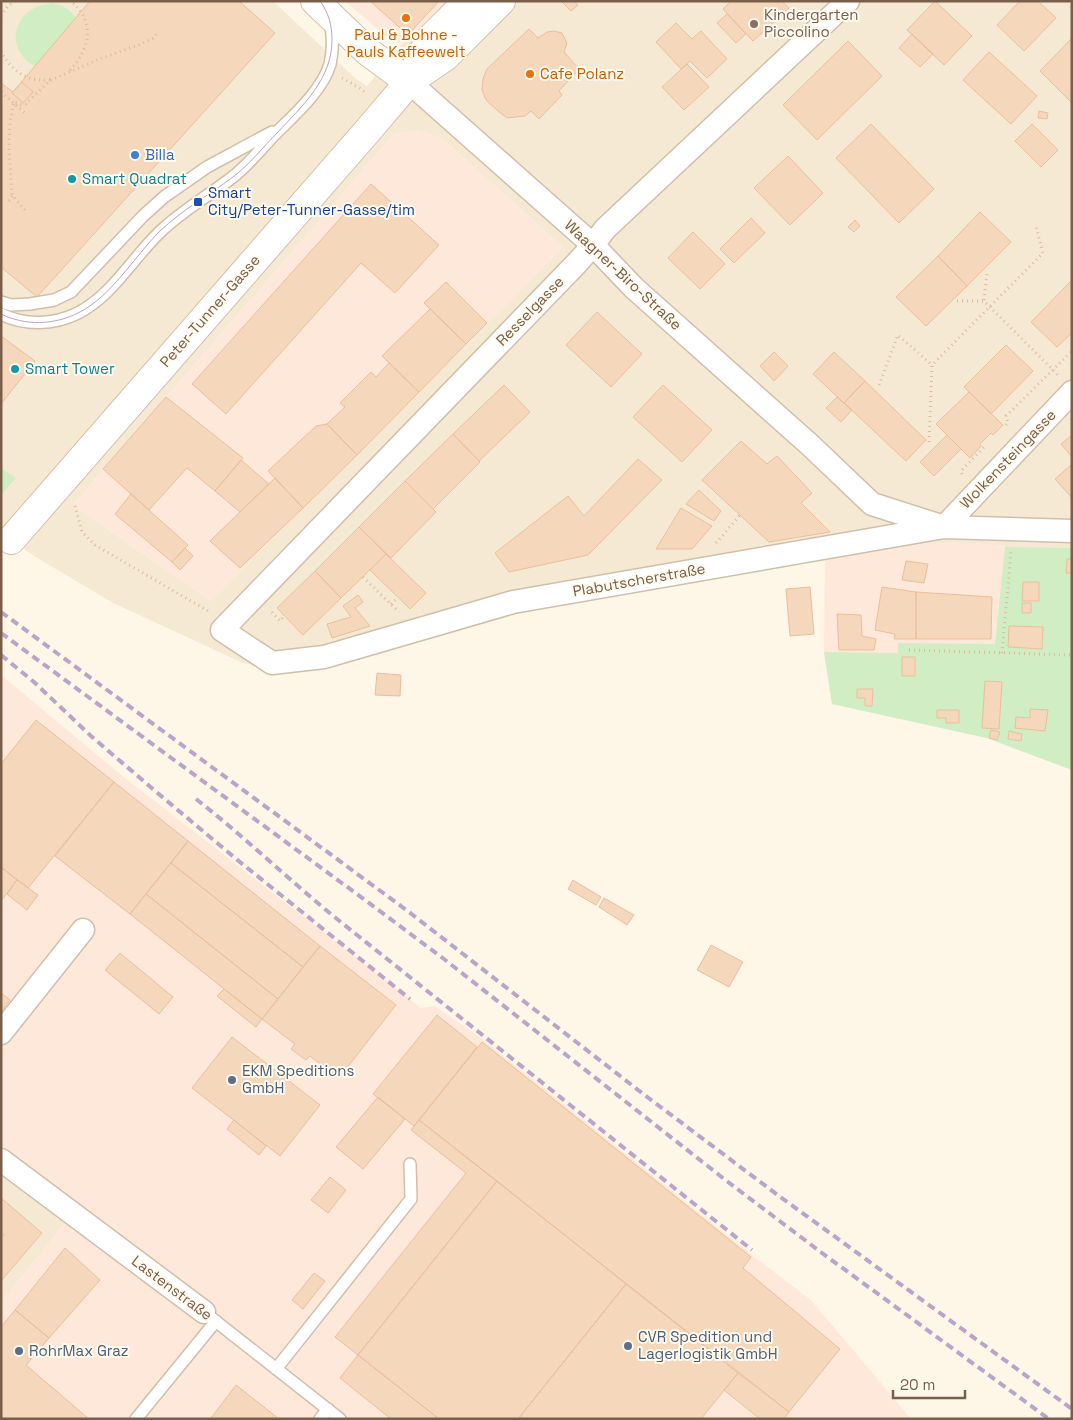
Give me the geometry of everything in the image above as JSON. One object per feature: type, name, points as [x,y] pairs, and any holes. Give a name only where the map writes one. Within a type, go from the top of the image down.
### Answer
[{"type":"main road","name":"Peter-Tunner-Gasse","points":[[409,82],[429,40],[468,1]]},
{"type":"main road","name":"Peter-Tunner-Gasse","points":[[11,540],[409,82],[445,57],[501,1]]},
{"type":"main road","name":"Waagner-Biro-Straße","points":[[321,7],[367,51],[409,82]]},
{"type":"street","name":"Resselgasse","points":[[225,627],[593,245],[605,229],[848,1]]},
{"type":"street","name":"Waagner-Biro-Straße","points":[[409,82],[593,245],[634,288],[810,445],[872,504],[944,527]]},
{"type":"street","name":"Wolkensteingasse","points":[[944,527],[1065,384]]},
{"type":"street","name":"Plabutscherstraße","points":[[225,627],[272,663],[324,657],[513,602],[944,527],[1072,531]]},
{"type":"street","points":[[1,1033],[83,930]]},
{"type":"street","name":"Lastenstraße","points":[[1,1160],[210,1317]]},
{"type":"lane","points":[[1,314],[24,322],[45,323],[77,314],[91,306],[174,219],[234,176],[254,158],[301,108],[322,80],[330,65],[332,35],[321,7]]},
{"type":"lane","points":[[1,302],[11,305],[30,304],[54,300],[71,292],[142,216],[164,197],[208,167],[259,140],[286,123]]},
{"type":"lane","points":[[276,1368],[410,1199],[410,1164]]},
{"type":"lane","points":[[136,1419],[210,1317]]},
{"type":"lane","name":"Lastenstraße","points":[[210,1317],[340,1419]]},
{"type":"lane","points":[[320,1419],[328,1409]]},
{"type":"path","points":[[1,16],[8,6],[15,1]]},
{"type":"path","points":[[68,72],[79,61],[84,52],[87,32],[81,12],[71,1]]},
{"type":"path","points":[[14,102],[22,105],[26,104],[49,81],[141,44],[154,38],[157,33]]},
{"type":"path","points":[[1,51],[9,65],[19,74],[46,80],[58,77]]},
{"type":"path","points":[[1,92],[25,113]]},
{"type":"path","points":[[14,102],[10,121],[9,149],[13,196],[25,210]]},
{"type":"path","points":[[9,201],[13,196]]},
{"type":"path","points":[[929,442],[932,365],[1043,253],[1036,227]]},
{"type":"path","points":[[984,300],[987,274]]},
{"type":"path","points":[[957,301],[984,300],[1065,384]]},
{"type":"path","points":[[878,385],[898,335],[932,365]]},
{"type":"path","points":[[74,501],[82,532],[95,545],[225,627]]},
{"type":"path","points":[[1002,653],[1013,529]]},
{"type":"path","points":[[363,577],[403,616],[406,633]]},
{"type":"path","points":[[391,604],[398,597]]},
{"type":"path","points":[[909,650],[1072,655]]},
{"type":"shaded area","points":[[1,1],[273,1],[355,78],[367,86],[403,43],[447,1],[1072,1],[1072,770],[987,738],[832,704],[824,652],[898,653],[1005,547],[976,543],[927,543],[825,556],[527,604],[292,672],[243,663],[113,603],[34,556],[1,533]],"holes":[[[417,130],[441,138],[563,247],[211,601],[73,505],[394,134]]]},
{"type":"shaded area","points":[[345,1],[447,1],[403,43],[392,42]]},
{"type":"shaded area","points":[[417,130],[441,138],[563,247],[211,601],[73,505],[394,134]]},
{"type":"shaded area","points":[[927,543],[976,543],[1005,547],[995,644],[899,643],[898,653],[824,652],[825,556]]},
{"type":"shaded area","points":[[1,675],[120,774],[421,1008],[435,1006],[481,1038],[811,1300],[911,1419],[1,1419],[1,1302],[69,1219],[1,1168]]},
{"type":"shaded area","points":[[1,1160],[73,1214],[1,1302]]},
{"type":"green space","points":[[52,3],[67,9],[78,21],[42,69],[25,59],[16,40],[16,31],[19,22],[32,9]]},
{"type":"green space","points":[[1,468],[16,478],[1,495]]},
{"type":"green space","points":[[1005,547],[1072,548],[1072,770],[987,738],[832,704],[824,652],[898,653],[898,643],[995,644]]},
{"type":"building","name":"Smart Quadrat","points":[[90,1],[239,1],[275,33],[37,297],[1,267],[1,83],[13,92]]},
{"type":"building","name":"Paul & Bohne - Pauls Kaffeewelt","points":[[370,1],[439,1],[408,35]]},
{"type":"building","points":[[561,1],[574,1],[578,5],[571,11]]},
{"type":"building","name":"Kindergarten Piccolino","points":[[731,1],[782,1],[789,8],[753,41],[723,9]]},
{"type":"building","points":[[935,1],[972,36],[944,65],[907,30]]},
{"type":"building","points":[[1020,1],[1038,1],[1056,18],[1024,51],[997,25]]},
{"type":"building","points":[[727,14],[746,34],[736,43],[717,23]]},
{"type":"building","points":[[676,23],[692,39],[701,31],[727,59],[707,78],[690,61],[681,69],[656,42]]},
{"type":"building","name":"Cafe Polanz","points":[[529,29],[538,38],[547,32],[562,33],[567,43],[564,52],[579,69],[559,91],[562,95],[539,119],[531,111],[525,116],[507,118],[486,100],[482,90],[483,79],[487,69]]},
{"type":"building","points":[[912,34],[933,54],[920,67],[899,48]]},
{"type":"building","points":[[1072,38],[1072,102],[1071,102],[1040,71]]},
{"type":"building","points":[[848,41],[882,76],[817,140],[783,105]]},
{"type":"building","points":[[989,52],[1037,96],[1011,124],[963,80]]},
{"type":"building","points":[[687,64],[709,87],[684,110],[662,87]]},
{"type":"building","points":[[22,82],[33,92],[23,103],[12,93]]},
{"type":"building","points":[[1039,111],[1048,113],[1047,119],[1038,118]]},
{"type":"building","points":[[871,124],[934,189],[899,223],[836,158]]},
{"type":"building","points":[[1032,124],[1058,150],[1041,167],[1015,141]]},
{"type":"building","points":[[788,156],[823,193],[790,225],[754,188]]},
{"type":"building","points":[[371,184],[439,245],[395,293],[361,263],[226,414],[192,384]]},
{"type":"building","points":[[980,212],[1011,242],[967,286],[938,256]]},
{"type":"building","points":[[751,218],[765,233],[734,263],[720,249]]},
{"type":"building","points":[[855,220],[860,226],[854,232],[848,227]]},
{"type":"building","points":[[693,232],[725,264],[700,289],[668,258]]},
{"type":"building","points":[[938,256],[967,286],[926,326],[896,297]]},
{"type":"building","points":[[1072,280],[1072,333],[1057,347],[1031,322]]},
{"type":"building","points":[[446,282],[487,323],[466,344],[424,303]]},
{"type":"building","points":[[430,309],[466,344],[419,392],[382,356]]},
{"type":"building","points":[[597,312],[642,354],[611,387],[566,345]]},
{"type":"building","name":"Smart Tower","points":[[1,336],[35,361],[1,404]]},
{"type":"building","points":[[1006,345],[1033,371],[991,414],[964,387]]},
{"type":"building","points":[[774,352],[788,366],[774,381],[760,366]]},
{"type":"building","points":[[834,352],[865,381],[844,403],[813,374]]},
{"type":"building","points":[[389,363],[419,392],[357,455],[327,424],[345,407],[340,403],[371,372],[376,377]]},
{"type":"building","points":[[865,381],[926,440],[906,461],[844,403]]},
{"type":"building","points":[[504,385],[530,412],[479,461],[453,434]]},
{"type":"building","points":[[663,385],[712,430],[682,462],[633,417]]},
{"type":"building","points":[[969,392],[1003,425],[980,444],[981,446],[970,458],[936,424]]},
{"type":"building","points":[[166,397],[243,458],[215,491],[187,468],[149,510],[103,469]]},
{"type":"building","points":[[837,397],[852,410],[841,422],[826,408]]},
{"type":"building","points":[[327,424],[357,455],[303,508],[268,471],[316,426]]},
{"type":"building","points":[[453,434],[480,462],[433,509],[405,481]]},
{"type":"building","points":[[947,435],[961,449],[934,476],[920,462]]},
{"type":"building","points":[[1072,435],[1072,457],[1061,444]]},
{"type":"building","points":[[741,441],[767,464],[777,456],[812,493],[801,503],[830,532],[769,542],[702,480]]},
{"type":"building","points":[[638,459],[662,480],[588,555],[509,572],[495,553],[568,496],[584,516]]},
{"type":"building","points":[[241,460],[269,484],[240,512],[215,491]]},
{"type":"building","points":[[1072,464],[1072,498],[1055,479]]},
{"type":"building","points":[[275,478],[303,508],[240,568],[210,541]]},
{"type":"building","points":[[405,481],[436,512],[391,558],[359,527]]},
{"type":"building","points":[[699,490],[721,511],[714,521],[686,504]]},
{"type":"building","points":[[131,494],[188,545],[172,562],[115,514]]},
{"type":"building","points":[[681,508],[712,526],[692,549],[656,549]]},
{"type":"building","points":[[359,527],[386,554],[341,598],[315,571]]},
{"type":"building","points":[[185,548],[193,556],[180,570],[172,562]]},
{"type":"building","points":[[386,554],[426,593],[410,609],[370,570]]},
{"type":"building","points":[[1067,559],[1072,559],[1072,573],[1066,573]]},
{"type":"building","points":[[906,561],[928,564],[924,583],[902,580]]},
{"type":"building","points":[[315,571],[341,598],[303,635],[277,608]]},
{"type":"building","points":[[1023,582],[1039,582],[1039,601],[1022,601]]},
{"type":"building","points":[[810,587],[814,634],[790,636],[786,589]]},
{"type":"building","points":[[882,587],[916,592],[916,639],[894,639],[895,634],[875,630]]},
{"type":"building","points":[[916,592],[992,597],[991,639],[916,639]]},
{"type":"building","points":[[358,595],[363,602],[355,608],[370,626],[332,638],[327,624],[351,617],[343,606]]},
{"type":"building","points":[[1022,603],[1031,603],[1031,613],[1022,613]]},
{"type":"building","points":[[837,614],[861,615],[862,636],[876,639],[874,650],[839,650]]},
{"type":"building","points":[[1009,626],[1043,627],[1042,649],[1008,647]]},
{"type":"building","points":[[902,657],[915,657],[915,676],[902,676]]},
{"type":"building","points":[[377,673],[401,675],[400,696],[375,695]]},
{"type":"building","points":[[985,681],[1002,682],[999,729],[982,728]]},
{"type":"building","points":[[857,689],[873,689],[872,706],[865,706],[865,698],[857,698]]},
{"type":"building","points":[[1030,709],[1048,710],[1045,731],[1015,728],[1016,717],[1030,718]]},
{"type":"building","points":[[937,710],[959,710],[959,723],[946,723],[946,718],[937,718]]},
{"type":"building","points":[[36,720],[114,782],[28,888],[1,867],[1,764]]},
{"type":"building","points":[[991,730],[1000,732],[997,740],[989,738]]},
{"type":"building","points":[[1009,731],[1022,734],[1021,741],[1008,739]]},
{"type":"building","points":[[114,782],[188,841],[130,914],[55,856]]},
{"type":"building","points":[[188,841],[320,946],[303,967],[171,863]]},
{"type":"building","points":[[171,863],[303,967],[278,999],[146,894]]},
{"type":"building","points":[[1,867],[17,880],[1,901]]},
{"type":"building","points":[[17,880],[38,895],[27,910],[7,894]]},
{"type":"building","points":[[573,880],[601,897],[596,905],[568,889]]},
{"type":"building","points":[[146,894],[278,999],[262,1019],[130,914]]},
{"type":"building","points":[[604,898],[634,915],[627,925],[599,907]]},
{"type":"building","points":[[711,945],[743,962],[729,987],[697,970]]},
{"type":"building","points":[[320,946],[396,1005],[339,1078],[310,1056],[306,1060],[291,1049],[295,1044],[262,1019]]},
{"type":"building","points":[[120,953],[173,997],[159,1014],[105,970]]},
{"type":"building","points":[[224,989],[262,1019],[256,1027],[217,996]]},
{"type":"building","points":[[1,993],[10,1000],[1,1012]]},
{"type":"building","points":[[437,1015],[477,1047],[414,1126],[373,1094]]},
{"type":"building","points":[[232,1037],[320,1105],[280,1156],[192,1088]]},
{"type":"building","points":[[482,1042],[751,1257],[743,1268],[840,1349],[789,1412],[419,1120]]},
{"type":"building","points":[[378,1097],[405,1119],[363,1169],[336,1147]]},
{"type":"building","points":[[234,1120],[266,1146],[259,1155],[227,1129]]},
{"type":"building","points":[[419,1120],[497,1181],[358,1355],[335,1337],[466,1173],[411,1130]]},
{"type":"building","points":[[330,1177],[346,1190],[328,1213],[311,1200]]},
{"type":"building","points":[[497,1181],[626,1284],[518,1419],[439,1419],[358,1355]]},
{"type":"building","points":[[1,1198],[42,1233],[1,1281],[1,1238],[4,1235],[1,1233]]},
{"type":"building","points":[[65,1248],[100,1280],[49,1338],[15,1310]]},
{"type":"building","points":[[314,1273],[325,1281],[303,1309],[292,1300]]},
{"type":"building","points":[[626,1284],[738,1373],[701,1419],[518,1419]]},
{"type":"building","name":"RohrMax Graz","points":[[15,1310],[49,1338],[26,1365],[89,1419],[4,1419],[1,1417],[1,1327]]},
{"type":"building","points":[[358,1355],[439,1419],[391,1419],[340,1378]]},
{"type":"building","points":[[738,1373],[789,1412],[784,1419],[760,1419],[724,1390]]},
{"type":"building","points":[[236,1385],[279,1419],[212,1419]]},
{"type":"tram line","points":[[1,314],[20,321],[49,322],[69,317],[90,306],[112,287],[150,241],[168,223],[245,167],[306,101],[322,79],[331,54],[332,40],[328,15],[320,1]]},
{"type":"railway","points":[[1,612],[409,912],[642,1093],[779,1196],[1072,1409]]},
{"type":"railway","points":[[1,633],[444,959],[728,1182],[1049,1419]]},
{"type":"railway","points":[[1,655],[34,682],[91,736],[154,790],[410,999]]},
{"type":"railway","points":[[196,799],[342,923],[752,1250]]},
{"type":"place","name":"Paul & Bohne - Pauls Kaffeewelt","points":[[406,18]]},
{"type":"place","name":"Kindergarten Piccolino","points":[[754,24]]},
{"type":"place","name":"Cafe Polanz","points":[[530,74]]},
{"type":"place","name":"Billa","points":[[135,155]]},
{"type":"place","name":"Smart Quadrat","points":[[72,179]]},
{"type":"place","name":"Smart City/Peter-Tunner-Gasse/tim","points":[[198,202]]},
{"type":"place","name":"Smart Tower","points":[[15,369]]},
{"type":"place","name":"EKM Speditions GmbH","points":[[232,1080]]},
{"type":"place","name":"CVR Spedition und Lagerlogistik GmbH","points":[[628,1346]]},
{"type":"place","name":"RohrMax Graz","points":[[19,1351]]}]
